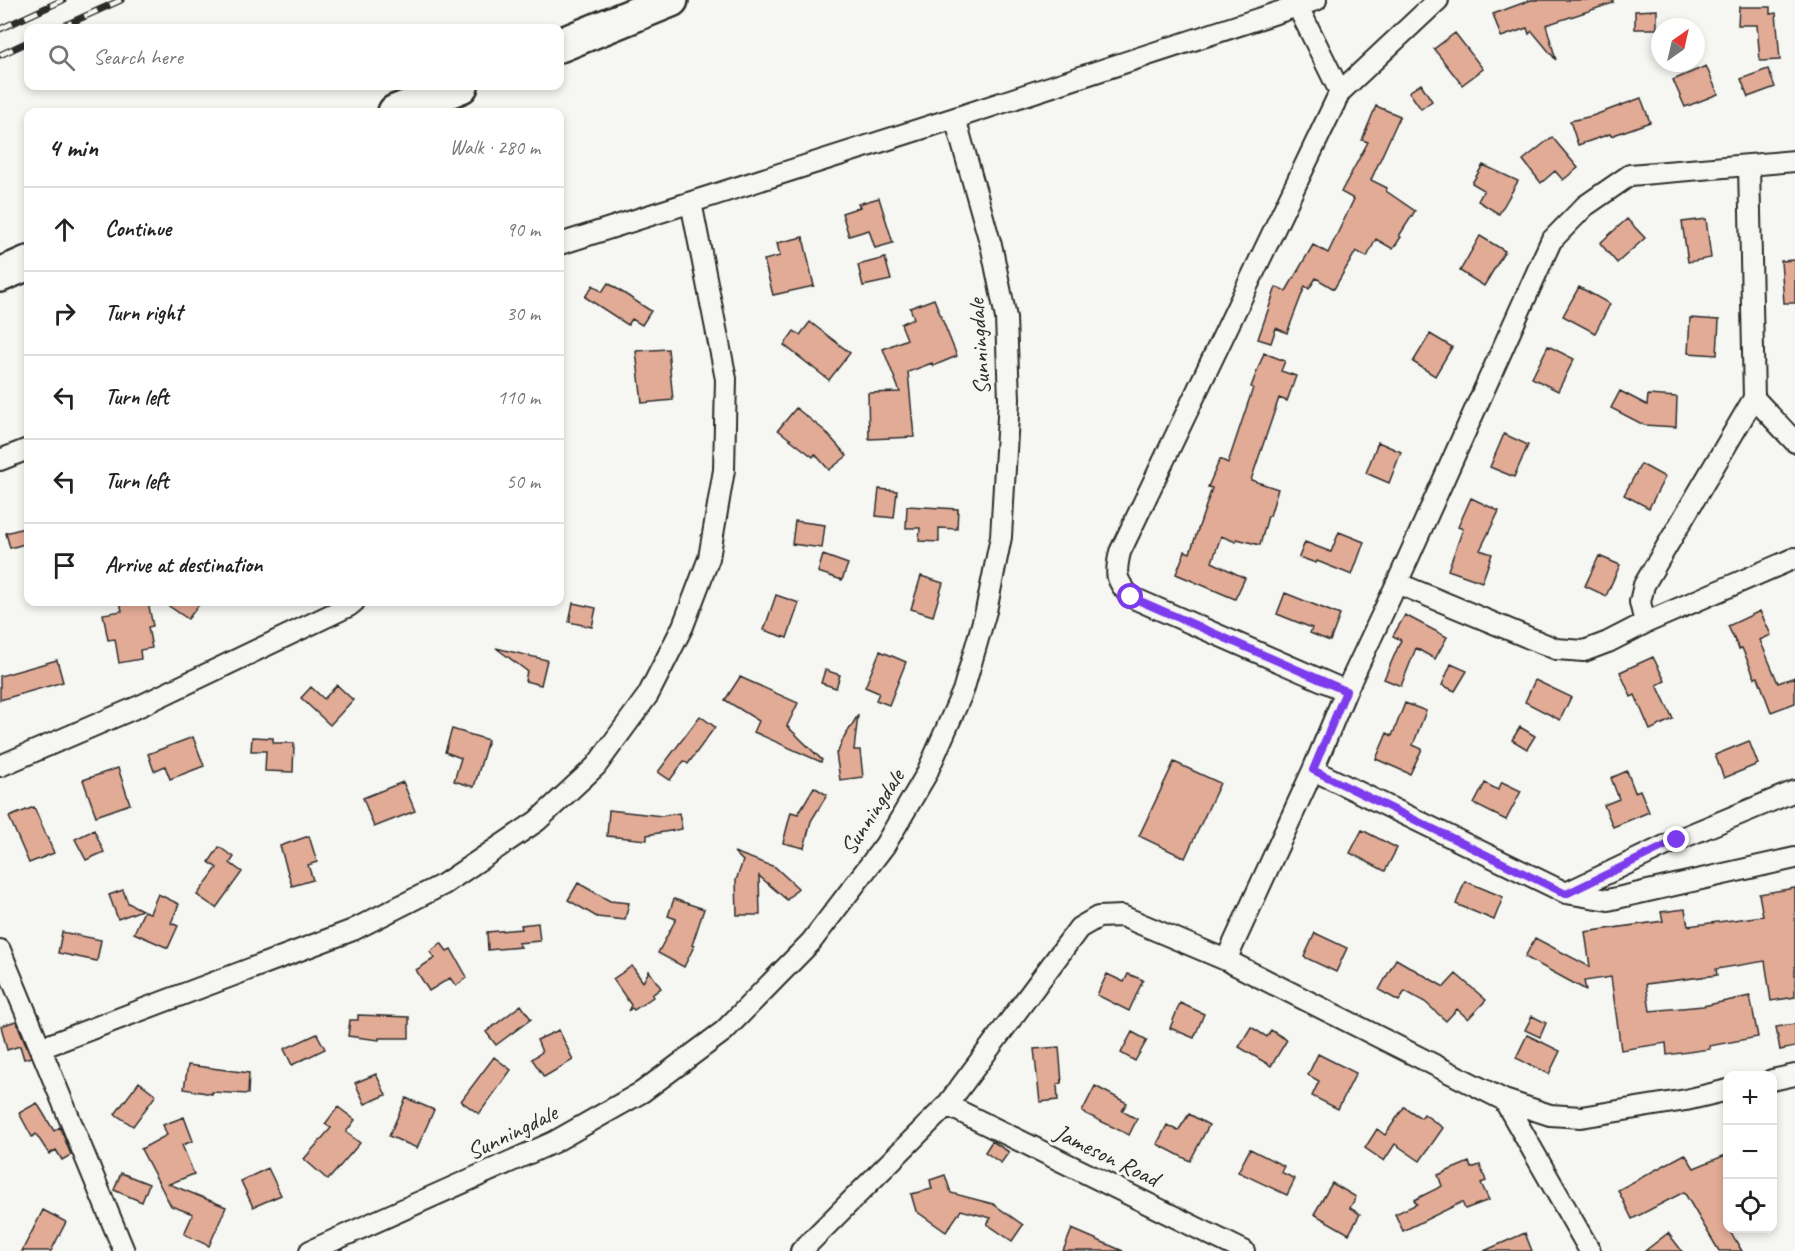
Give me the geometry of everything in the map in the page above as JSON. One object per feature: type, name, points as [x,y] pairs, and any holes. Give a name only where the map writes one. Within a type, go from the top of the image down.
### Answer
[{"type":"highway","points":[[564,43],[671,0]]},
{"type":"highway","points":[[405,108],[451,90]]},
{"type":"highway","points":[[0,275],[24,265]]},
{"type":"street","points":[[1346,691],[1131,597],[1119,585],[1116,571],[1120,552],[1340,92],[1438,0]]},
{"type":"street","points":[[564,243],[1307,3],[1340,92]]},
{"type":"street","name":"Sunningdale","points":[[310,1251],[554,1142],[642,1092],[724,1031],[811,942],[885,845],[926,775],[963,691],[986,611],[1001,537],[1009,399],[1006,318],[992,249],[955,118]]},
{"type":"street","points":[[1226,960],[1551,241],[1585,206],[1630,175],[1795,161]]},
{"type":"street","points":[[1645,623],[1640,602],[1644,585],[1754,398],[1749,165]]},
{"type":"street","points":[[40,1048],[353,930],[403,905],[444,884],[537,821],[596,766],[648,695],[683,626],[709,558],[723,481],[726,379],[691,202]]},
{"type":"street","points":[[1754,398],[1795,442]]},
{"type":"street","points":[[0,460],[24,451]]},
{"type":"street","points":[[1397,583],[1556,649],[1584,651],[1795,558]]},
{"type":"street","points":[[0,766],[142,705],[350,606]]},
{"type":"street","points":[[1313,770],[1566,894],[1608,900],[1795,858]]},
{"type":"street","points":[[1566,894],[1677,840],[1795,791]]},
{"type":"street","points":[[801,1251],[947,1105],[1079,928],[1098,917],[1122,916],[1226,960],[1504,1100],[1550,1115],[1581,1117],[1686,1100],[1723,1091]]},
{"type":"street","points":[[0,950],[124,1251]]},
{"type":"street","points":[[1777,1079],[1795,1075]]},
{"type":"street","points":[[1504,1100],[1590,1251]]},
{"type":"street","name":"Jameson Road","points":[[947,1105],[1244,1251]]},
{"type":"building","points":[[1531,0],[1613,0],[1613,3],[1546,25],[1556,60],[1532,31],[1529,34],[1527,28],[1501,37],[1493,14]]},
{"type":"building","points":[[1739,7],[1770,7],[1770,14],[1776,13],[1780,60],[1760,61],[1757,25],[1738,25]]},
{"type":"building","points":[[1657,10],[1657,18],[1651,18],[1651,29],[1635,29],[1635,11]]},
{"type":"building","points":[[1455,33],[1483,69],[1462,85],[1434,49]]},
{"type":"building","points":[[1705,66],[1718,94],[1685,107],[1673,80],[1692,72],[1705,72]]},
{"type":"building","points":[[1768,69],[1775,87],[1748,97],[1741,79]]},
{"type":"building","points":[[1421,84],[1432,101],[1421,109],[1409,92]]},
{"type":"building","points":[[1641,98],[1650,122],[1578,145],[1570,121],[1592,116]]},
{"type":"building","points":[[1376,106],[1400,116],[1371,180],[1387,188],[1386,191],[1415,211],[1393,249],[1376,239],[1367,257],[1356,251],[1334,289],[1316,278],[1309,289],[1305,286],[1287,333],[1276,328],[1271,343],[1258,339],[1276,287],[1286,291],[1313,245],[1328,253],[1354,199],[1341,192],[1368,142],[1362,140]]},
{"type":"building","points":[[1552,137],[1578,168],[1563,180],[1555,171],[1541,183],[1523,160]]},
{"type":"building","points":[[1483,165],[1518,181],[1499,214],[1478,201],[1484,190],[1472,183]]},
{"type":"building","points":[[879,198],[893,243],[875,248],[869,230],[849,236],[842,213],[860,207],[858,204]]},
{"type":"building","points":[[1627,219],[1645,238],[1617,263],[1600,243]]},
{"type":"building","points":[[1706,219],[1711,258],[1688,262],[1682,222]]},
{"type":"building","points":[[1480,236],[1505,251],[1484,286],[1460,271]]},
{"type":"building","points":[[803,237],[814,286],[773,295],[764,260],[780,256],[777,243]]},
{"type":"building","points":[[885,258],[891,280],[863,286],[858,265]]},
{"type":"building","points":[[1795,260],[1795,303],[1784,303],[1781,261]]},
{"type":"building","points":[[608,283],[651,311],[642,325],[632,319],[628,325],[585,297],[593,285],[602,292]]},
{"type":"building","points":[[1579,287],[1610,304],[1595,333],[1563,316]]},
{"type":"building","points":[[934,299],[957,356],[933,366],[932,363],[908,372],[914,437],[869,439],[868,393],[900,392],[883,349],[907,339],[901,324],[914,318],[910,308]]},
{"type":"building","points":[[1690,318],[1719,320],[1717,355],[1688,353]]},
{"type":"building","points":[[810,322],[850,353],[829,380],[784,345],[794,331],[800,335]]},
{"type":"building","points":[[1430,334],[1452,347],[1435,376],[1413,362]]},
{"type":"building","points":[[1548,346],[1574,359],[1558,391],[1532,378]]},
{"type":"building","points":[[668,349],[673,400],[642,403],[636,351]]},
{"type":"building","points":[[1264,353],[1285,361],[1281,371],[1296,376],[1287,401],[1279,398],[1251,480],[1278,489],[1260,545],[1237,539],[1236,542],[1221,536],[1212,562],[1245,578],[1235,599],[1176,574],[1185,551],[1190,553],[1212,488],[1208,487],[1220,459],[1228,463]]},
{"type":"building","points":[[1620,391],[1647,405],[1648,395],[1677,397],[1676,427],[1644,425],[1611,408]]},
{"type":"building","points":[[796,408],[825,431],[847,456],[829,470],[815,454],[813,457],[778,430]]},
{"type":"building","points":[[1504,434],[1528,445],[1514,477],[1490,467]]},
{"type":"building","points":[[1378,442],[1401,452],[1389,483],[1366,473]]},
{"type":"building","points":[[1641,464],[1665,477],[1649,508],[1624,495]]},
{"type":"building","points":[[879,489],[897,491],[894,518],[876,516]]},
{"type":"building","points":[[1471,498],[1499,511],[1480,550],[1492,554],[1482,582],[1448,570],[1463,529],[1458,527]]},
{"type":"building","points":[[907,506],[958,509],[957,529],[939,528],[939,542],[919,541],[920,528],[906,528]]},
{"type":"building","points":[[795,521],[825,525],[822,548],[792,544]]},
{"type":"building","points":[[24,528],[24,544],[10,548],[6,533]]},
{"type":"building","points":[[1339,532],[1364,542],[1352,575],[1317,561],[1316,563],[1299,557],[1305,542],[1331,552]]},
{"type":"building","points":[[823,555],[848,564],[842,580],[818,572]]},
{"type":"building","points":[[1599,556],[1620,565],[1606,596],[1585,586]]},
{"type":"building","points":[[921,576],[943,583],[933,616],[911,609]]},
{"type":"building","points":[[1285,593],[1340,615],[1330,641],[1310,633],[1312,628],[1277,614]]},
{"type":"building","points":[[776,595],[799,603],[787,638],[764,630]]},
{"type":"building","points":[[573,603],[596,608],[592,627],[569,622]]},
{"type":"building","points":[[121,606],[149,606],[153,626],[148,627],[152,648],[140,650],[141,659],[119,663],[115,639],[108,640],[103,614],[122,611]]},
{"type":"building","points":[[169,606],[198,606],[188,619]]},
{"type":"building","points":[[1760,611],[1771,635],[1760,640],[1778,683],[1795,677],[1795,703],[1771,712],[1758,677],[1755,678],[1742,648],[1739,649],[1728,626]]},
{"type":"building","points":[[1405,615],[1447,637],[1435,659],[1416,648],[1401,686],[1384,679],[1401,640],[1393,636]]},
{"type":"building","points":[[496,648],[547,660],[541,685],[525,681],[527,671]]},
{"type":"building","points":[[880,651],[906,662],[889,705],[876,700],[879,693],[865,687]]},
{"type":"building","points":[[1653,657],[1665,681],[1657,685],[1673,719],[1650,730],[1635,695],[1631,697],[1620,672]]},
{"type":"building","points":[[57,660],[63,682],[0,700],[0,676]]},
{"type":"building","points":[[1451,664],[1467,671],[1455,691],[1442,685]]},
{"type":"building","points":[[825,670],[840,675],[836,688],[821,683]]},
{"type":"building","points":[[740,677],[798,703],[787,726],[822,760],[821,762],[754,732],[759,721],[725,700]]},
{"type":"building","points":[[1535,680],[1571,697],[1560,720],[1525,702]]},
{"type":"building","points":[[337,685],[353,700],[330,725],[301,698],[311,687],[324,699]]},
{"type":"building","points":[[1405,703],[1426,711],[1413,745],[1422,749],[1410,774],[1376,759],[1387,733],[1392,736]]},
{"type":"building","points":[[858,715],[854,750],[860,750],[863,777],[840,780],[836,753]]},
{"type":"building","points":[[700,716],[715,727],[688,764],[684,761],[670,780],[658,772]]},
{"type":"building","points":[[1520,727],[1535,736],[1527,749],[1512,740]]},
{"type":"building","points":[[452,729],[488,740],[474,787],[454,781],[461,758],[445,752]]},
{"type":"building","points":[[193,737],[204,766],[170,779],[165,766],[154,771],[148,754]]},
{"type":"building","points":[[252,737],[273,738],[273,743],[294,743],[293,772],[265,771],[266,751],[251,751]]},
{"type":"building","points":[[1749,741],[1758,764],[1724,778],[1715,755]]},
{"type":"building","points":[[1174,762],[1220,783],[1185,858],[1139,836]]},
{"type":"building","points":[[118,768],[130,804],[96,816],[83,780]]},
{"type":"building","points":[[1627,771],[1635,792],[1640,790],[1649,812],[1613,827],[1604,805],[1619,799],[1611,778]]},
{"type":"building","points":[[403,782],[415,811],[374,827],[363,798]]},
{"type":"building","points":[[1502,782],[1521,791],[1506,820],[1474,804],[1485,783],[1498,790]]},
{"type":"building","points":[[814,787],[827,795],[811,821],[804,848],[783,843],[791,812],[798,814]]},
{"type":"building","points":[[34,807],[54,853],[29,863],[9,817]]},
{"type":"building","points":[[609,810],[662,816],[679,813],[682,829],[647,835],[647,840],[607,836]]},
{"type":"building","points":[[94,830],[104,852],[86,860],[75,839]]},
{"type":"building","points":[[1362,830],[1397,848],[1385,871],[1350,853]]},
{"type":"building","points":[[309,836],[317,862],[308,865],[313,880],[292,886],[280,846]]},
{"type":"building","points":[[219,847],[234,857],[230,863],[242,872],[216,908],[197,895],[217,868],[209,862]]},
{"type":"building","points":[[734,852],[775,867],[798,888],[787,900],[759,876],[760,915],[737,915],[736,880],[743,861]]},
{"type":"building","points":[[1465,881],[1503,897],[1494,920],[1456,904]]},
{"type":"building","points":[[578,883],[610,901],[629,903],[625,920],[597,917],[568,900]]},
{"type":"building","points":[[1795,888],[1795,997],[1771,1001],[1765,961],[1716,969],[1717,975],[1646,984],[1650,1011],[1703,1006],[1750,996],[1758,1037],[1709,1046],[1710,1049],[1667,1055],[1666,1043],[1621,1050],[1611,977],[1584,981],[1586,990],[1525,957],[1535,938],[1590,967],[1585,932],[1663,921],[1661,912],[1685,909],[1688,926],[1763,916],[1759,894]]},
{"type":"building","points":[[123,890],[128,903],[142,910],[118,919],[109,895]]},
{"type":"building","points":[[158,894],[179,904],[171,923],[178,926],[168,948],[134,933],[144,911],[150,913]]},
{"type":"building","points":[[674,899],[704,909],[692,945],[694,946],[684,967],[658,953],[676,919],[668,916]]},
{"type":"building","points":[[538,923],[540,941],[518,943],[521,947],[488,950],[487,932],[522,929],[521,925]]},
{"type":"building","points":[[62,932],[101,940],[97,961],[58,953]]},
{"type":"building","points":[[1315,933],[1347,948],[1336,972],[1304,957]]},
{"type":"building","points":[[441,943],[447,951],[451,949],[467,977],[456,986],[450,978],[429,991],[416,970],[435,958],[430,952]]},
{"type":"building","points":[[1396,959],[1444,987],[1456,974],[1486,1000],[1468,1019],[1457,1009],[1446,1021],[1425,1002],[1405,991],[1399,1001],[1379,990]]},
{"type":"building","points":[[632,966],[643,982],[649,971],[661,988],[652,995],[653,997],[634,1010],[632,1008],[628,1011],[631,1005],[613,979]]},
{"type":"building","points":[[1107,974],[1124,982],[1128,974],[1143,980],[1129,1011],[1097,995]]},
{"type":"building","points":[[1180,1003],[1204,1014],[1194,1038],[1170,1028]]},
{"type":"building","points":[[521,1005],[531,1019],[496,1045],[486,1032]]},
{"type":"building","points":[[358,1015],[409,1017],[409,1038],[379,1038],[379,1040],[348,1036],[350,1020],[358,1020]]},
{"type":"building","points":[[1532,1016],[1546,1023],[1540,1037],[1525,1030]]},
{"type":"building","points":[[16,1021],[31,1057],[24,1059],[20,1046],[7,1050],[1,1026]]},
{"type":"building","points":[[1795,1024],[1795,1047],[1780,1050],[1776,1027]]},
{"type":"building","points":[[1251,1027],[1267,1037],[1271,1030],[1287,1040],[1271,1066],[1239,1047]]},
{"type":"building","points":[[559,1030],[573,1060],[544,1077],[532,1059],[542,1052],[537,1040]]},
{"type":"building","points":[[1132,1032],[1147,1040],[1135,1061],[1121,1053]]},
{"type":"building","points":[[317,1034],[325,1049],[292,1065],[284,1049]]},
{"type":"building","points":[[1527,1035],[1560,1051],[1549,1074],[1516,1058]]},
{"type":"building","points":[[1059,1047],[1062,1083],[1057,1084],[1058,1100],[1040,1102],[1034,1049]]},
{"type":"building","points":[[1318,1054],[1356,1073],[1338,1109],[1312,1096],[1319,1081],[1308,1075]]},
{"type":"building","points":[[494,1057],[511,1070],[479,1114],[461,1101]]},
{"type":"building","points":[[188,1065],[249,1073],[248,1094],[212,1092],[212,1094],[184,1089]]},
{"type":"building","points":[[376,1074],[386,1095],[365,1104],[355,1083]]},
{"type":"building","points":[[139,1082],[156,1095],[133,1126],[115,1114]]},
{"type":"building","points":[[1095,1086],[1127,1103],[1122,1111],[1137,1119],[1129,1135],[1082,1112]]},
{"type":"building","points":[[406,1098],[434,1110],[417,1148],[389,1136]]},
{"type":"building","points":[[37,1103],[54,1131],[60,1127],[71,1155],[62,1160],[56,1150],[49,1154],[36,1134],[32,1137],[19,1113]]},
{"type":"building","points":[[338,1107],[355,1120],[346,1132],[360,1143],[328,1180],[304,1159],[331,1128],[325,1124]]},
{"type":"building","points":[[1404,1107],[1421,1118],[1424,1114],[1443,1128],[1420,1161],[1395,1144],[1384,1161],[1365,1148],[1377,1129],[1385,1135]]},
{"type":"building","points":[[1189,1114],[1209,1125],[1190,1161],[1157,1144],[1167,1125],[1178,1131]]},
{"type":"building","points":[[184,1117],[193,1141],[182,1145],[194,1174],[169,1184],[226,1207],[209,1246],[184,1234],[193,1214],[171,1206],[141,1149],[167,1135],[163,1125]]},
{"type":"building","points":[[992,1141],[1009,1152],[1001,1163],[985,1152]]},
{"type":"building","points":[[1250,1149],[1284,1166],[1281,1172],[1295,1179],[1287,1195],[1238,1172]]},
{"type":"building","points":[[1685,1154],[1694,1168],[1723,1156],[1723,1233],[1731,1233],[1742,1251],[1719,1251],[1684,1192],[1632,1219],[1618,1190]]},
{"type":"building","points":[[1469,1162],[1471,1168],[1480,1165],[1486,1181],[1481,1183],[1489,1200],[1465,1209],[1462,1202],[1403,1231],[1395,1214],[1417,1204],[1414,1200],[1442,1186],[1438,1175]]},
{"type":"building","points":[[268,1168],[281,1195],[253,1207],[241,1181]]},
{"type":"building","points":[[121,1173],[149,1184],[142,1202],[114,1190]]},
{"type":"building","points":[[945,1175],[951,1193],[993,1204],[1023,1225],[1012,1241],[987,1224],[991,1218],[961,1210],[946,1232],[916,1211],[911,1194],[932,1189],[930,1180]]},
{"type":"building","points":[[1332,1183],[1356,1197],[1350,1208],[1360,1214],[1349,1234],[1314,1214]]},
{"type":"building","points":[[43,1210],[66,1222],[51,1251],[22,1251]]},
{"type":"building","points":[[1072,1229],[1123,1251],[1063,1251]]},
{"type":"building","points":[[1525,1233],[1532,1251],[1484,1251]]},
{"type":"building","points":[[1668,1233],[1682,1251],[1645,1251]]},
{"type":"railway","points":[[0,29],[63,0]]},
{"type":"railway","points":[[68,24],[121,0]]},
{"type":"railway","points":[[0,55],[24,44]]},
{"type":"route","points":[[1131,597],[1346,691],[1313,770],[1566,894],[1677,840]]}]
